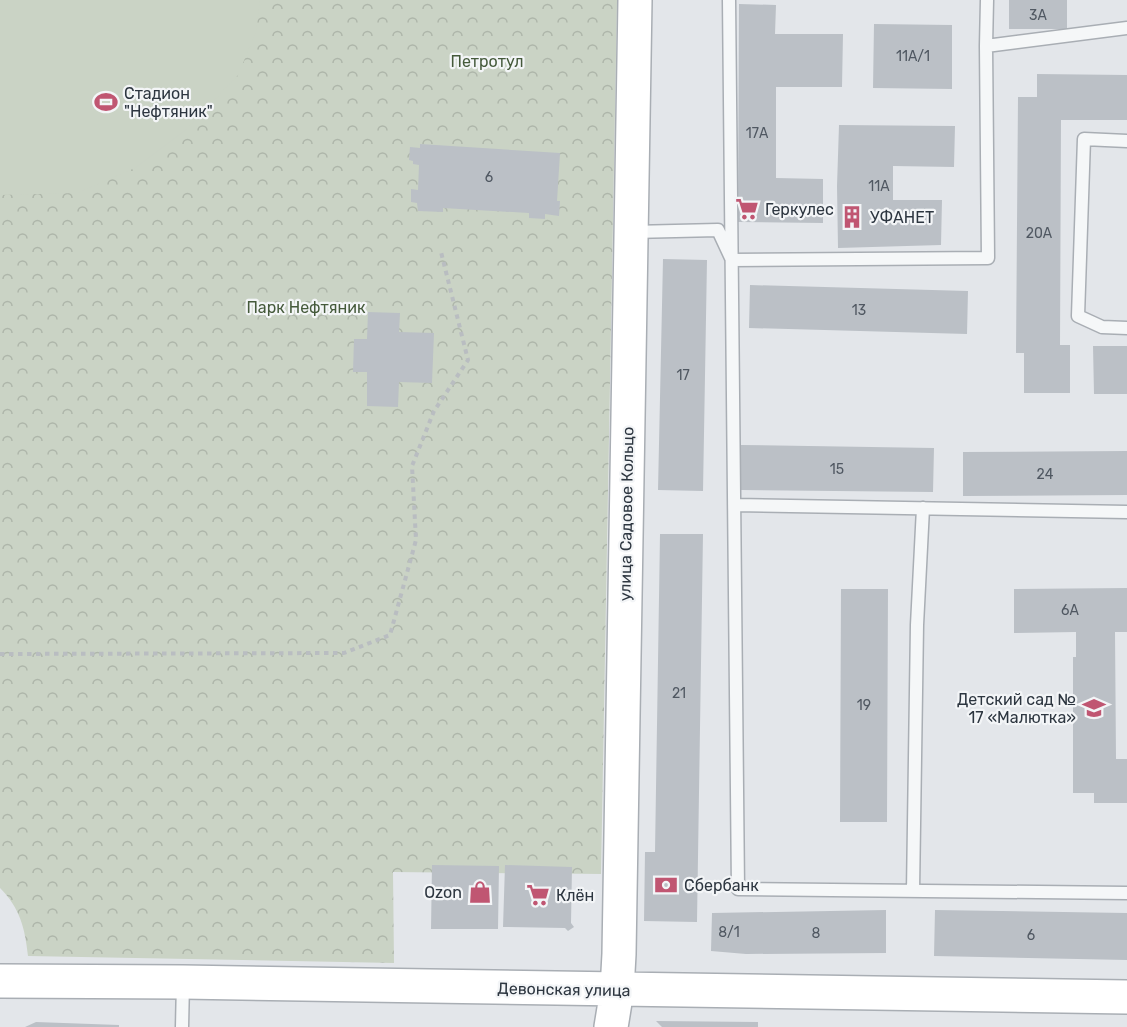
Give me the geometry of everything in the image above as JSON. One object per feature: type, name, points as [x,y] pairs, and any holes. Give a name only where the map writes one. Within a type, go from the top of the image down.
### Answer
[{"type":"main road","name":"улица Садовое Кольцо","points":[[611,1027],[617,990],[635,0]]},
{"type":"main road","name":"Девонская улица","points":[[0,981],[1127,998]]},
{"type":"lane","points":[[729,0],[738,889],[1127,893]]},
{"type":"lane","points":[[732,260],[988,258],[987,0]]},
{"type":"lane","points":[[986,46],[1127,28]]},
{"type":"lane","points":[[1127,141],[1084,139],[1078,316],[1102,327],[1127,328]]},
{"type":"lane","points":[[631,232],[718,230],[732,260]]},
{"type":"lane","points":[[734,504],[1127,512]]},
{"type":"lane","points":[[914,891],[917,626],[923,508]]},
{"type":"lane","points":[[182,1027],[183,982]]},
{"type":"path","points":[[0,654],[344,653],[390,634],[416,540],[412,466],[434,411],[468,360],[441,252]]},
{"type":"green space","name":"Парк Нефтяник","points":[[0,0],[617,0],[601,874],[393,872],[394,963],[28,956],[25,936],[17,911],[0,888]]},
{"type":"green space","name":"Стадион \"Нефтяник\"","points":[[0,0],[260,0],[256,32],[238,75],[187,129],[135,168],[77,193],[0,195]]},
{"type":"building","points":[[1009,0],[1067,0],[1067,29],[1009,29]]},
{"type":"building","points":[[739,4],[776,5],[775,34],[843,34],[842,87],[776,87],[776,178],[823,179],[823,223],[738,222]]},
{"type":"building","points":[[874,24],[952,25],[952,89],[873,88]]},
{"type":"building","points":[[1037,74],[1127,75],[1127,120],[1061,120],[1060,345],[1070,345],[1070,393],[1024,393],[1024,353],[1016,353],[1018,97],[1037,97]]},
{"type":"building","points":[[839,125],[955,126],[954,167],[893,166],[893,200],[942,200],[941,245],[838,248]]},
{"type":"building","points":[[420,144],[560,153],[557,201],[560,201],[559,216],[545,214],[545,219],[529,218],[529,213],[443,208],[443,212],[418,211],[417,203],[411,202],[411,189],[418,190],[419,165],[409,160],[410,147],[420,148]]},
{"type":"building","points":[[663,259],[707,260],[703,491],[658,490]]},
{"type":"building","points":[[750,285],[968,291],[967,334],[749,328]]},
{"type":"building","points":[[368,312],[400,313],[399,332],[434,333],[432,383],[399,382],[398,407],[367,406],[367,372],[353,372],[354,339],[367,339]]},
{"type":"building","points":[[1093,346],[1127,346],[1127,394],[1094,394]]},
{"type":"building","points":[[741,445],[934,448],[933,492],[741,490]]},
{"type":"building","points":[[1127,451],[1127,495],[963,496],[963,452]]},
{"type":"building","points":[[660,534],[703,534],[697,922],[644,921],[645,852],[655,852]]},
{"type":"building","points":[[1127,588],[1127,632],[1115,632],[1116,759],[1127,759],[1127,803],[1094,803],[1094,793],[1073,793],[1073,657],[1076,657],[1076,632],[1014,633],[1014,589]]},
{"type":"building","points":[[841,589],[888,589],[887,822],[840,822]]},
{"type":"building","points":[[432,865],[499,866],[498,929],[431,929]]},
{"type":"building","name":"Клён","points":[[505,865],[572,867],[571,923],[574,927],[568,931],[565,928],[503,927]]},
{"type":"building","points":[[886,910],[886,953],[746,954],[711,951],[712,913]]},
{"type":"building","points":[[935,910],[1127,913],[1127,960],[934,956]]},
{"type":"building","points":[[656,1021],[758,1022],[758,1027],[662,1027]]},
{"type":"building","points":[[36,1022],[119,1025],[119,1027],[25,1027]]},
{"type":"place","name":"Стадион \"Нефтяник\"","points":[[106,102]]},
{"type":"place","name":"Геркулес","points":[[747,209]]},
{"type":"place","name":"УФАНЕТ","points":[[852,217]]},
{"type":"place","name":"Детский сад № 17 «Малютка»","points":[[1094,708]]},
{"type":"place","name":"Сбербанк","points":[[666,885]]},
{"type":"place","name":"Ozon","points":[[480,892]]},
{"type":"place","name":"Клён","points":[[538,895]]},
{"type":"park label","name":"Петротул","points":[[487,61]]}]
